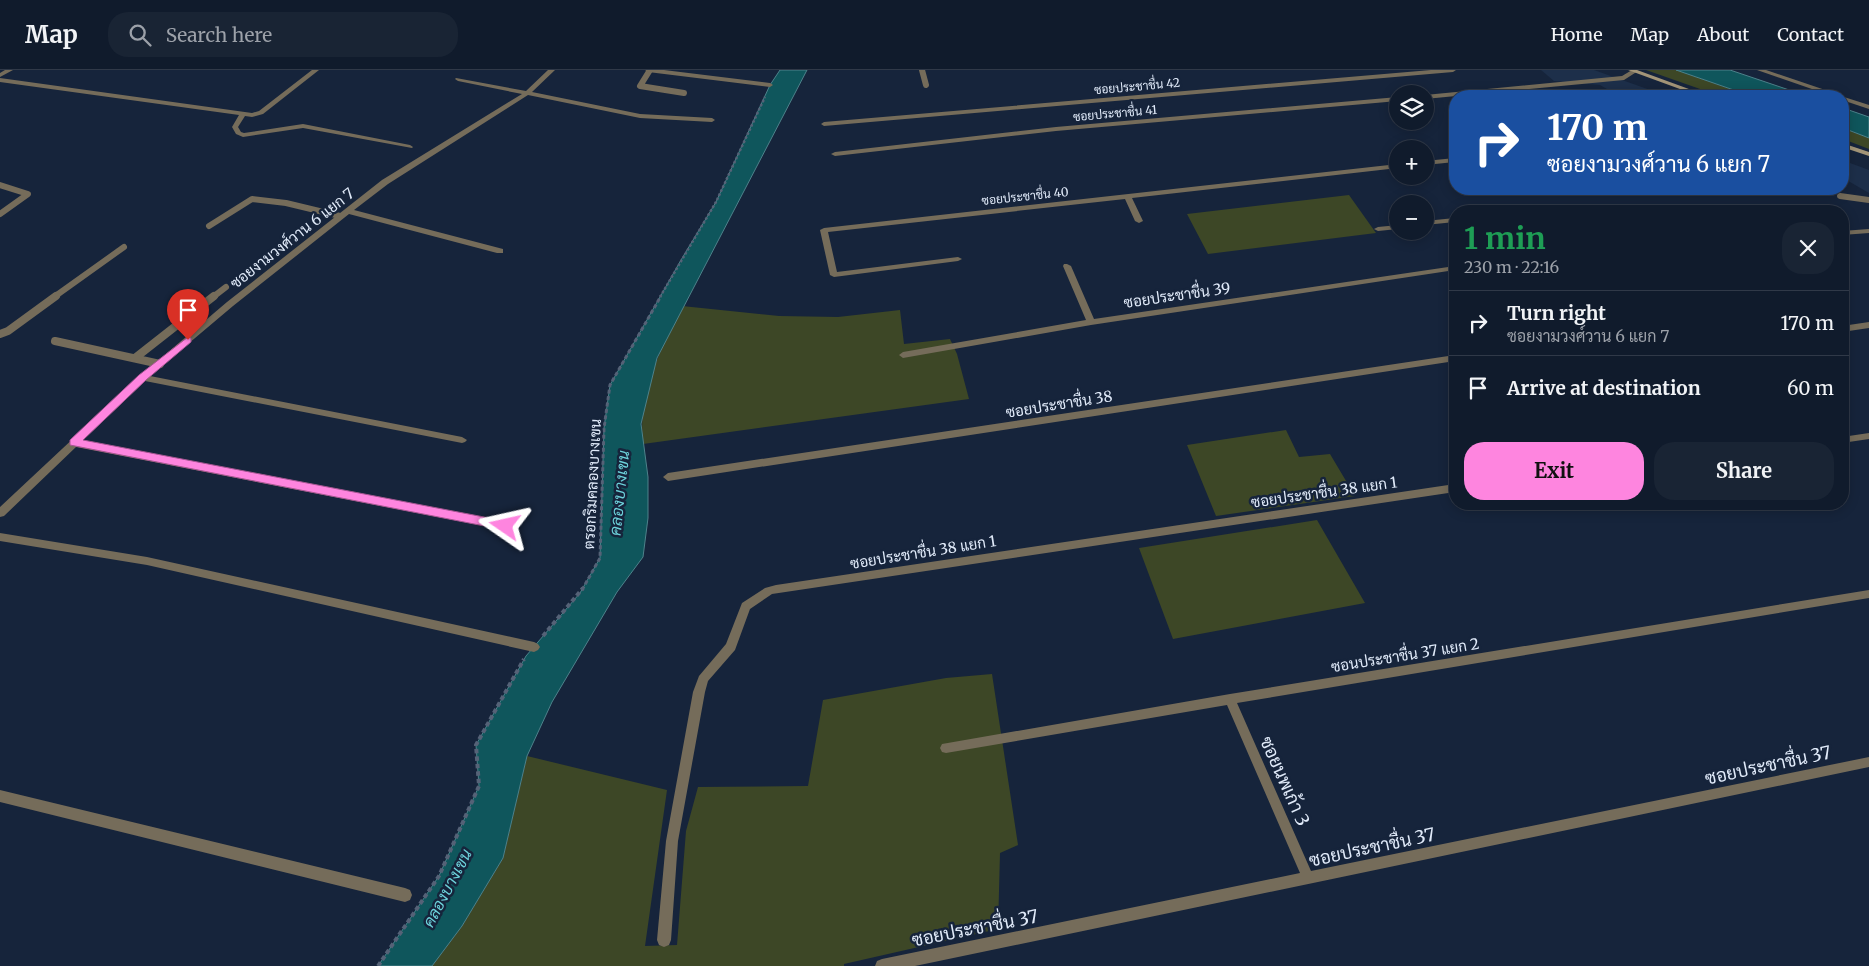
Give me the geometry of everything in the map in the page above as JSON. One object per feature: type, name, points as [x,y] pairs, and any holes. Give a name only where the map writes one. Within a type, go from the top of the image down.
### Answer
[{"type":"main road","points":[[1633,71],[1688,90]]},
{"type":"main road","points":[[1849,147],[1869,154]]},
{"type":"street","points":[[0,75],[10,70]]},
{"type":"street","points":[[302,70],[315,71]]},
{"type":"street","name":"ซอยงามวงศ์วาน 6 แยก 7","points":[[0,512],[143,378],[344,214],[413,162],[526,94],[552,70]]},
{"type":"street","points":[[649,70],[682,72],[770,85]]},
{"type":"street","name":"ซอยประชาชื่น 42","points":[[824,124],[1453,70]]},
{"type":"street","points":[[1760,70],[1820,90]]},
{"type":"street","points":[[0,80],[252,116],[261,113],[315,71]]},
{"type":"street","points":[[1491,90],[1624,78],[1633,71]]},
{"type":"street","points":[[458,79],[640,116],[712,120]]},
{"type":"street","points":[[1434,95],[1449,94]]},
{"type":"street","name":"ซอยประชาชื่น 41","points":[[835,154],[1056,129],[1389,100]]},
{"type":"street","points":[[1849,100],[1869,107]]},
{"type":"street","points":[[243,114],[235,127],[238,133],[243,135],[303,126],[410,147]]},
{"type":"street","points":[[1434,162],[1449,161]]},
{"type":"street","name":"ซอยประชาชื่น 40","points":[[958,260],[834,275],[824,230],[1389,167]]},
{"type":"street","points":[[1127,196],[1139,221]]},
{"type":"street","points":[[344,214],[500,251]]},
{"type":"street","points":[[1434,223],[1449,221]]},
{"type":"street","points":[[1378,229],[1389,228]]},
{"type":"street","points":[[1849,232],[1869,231]]},
{"type":"street","points":[[1066,266],[1091,322]]},
{"type":"street","name":"ซอยประชาชื่น 39","points":[[903,355],[1091,322],[1449,269]]},
{"type":"street","points":[[1849,328],[1869,325]]},
{"type":"street","name":"ซอยประชาชื่น 38","points":[[668,477],[1449,359]]},
{"type":"street","points":[[143,378],[462,440]]},
{"type":"street","points":[[1849,439],[1869,436]]},
{"type":"street","points":[[74,443],[505,526]]},
{"type":"street","name":"ซอยประชาชื่น 38 แยก 1","points":[[664,940],[672,841],[698,692],[703,679],[730,647],[746,606],[764,594],[795,586],[1449,489]]},
{"type":"street","points":[[0,537],[147,560],[534,647]]},
{"type":"street","name":"ซอนประชาชื่น 37 แยก 2","points":[[946,748],[1230,699],[1869,594]]},
{"type":"street","name":"ซอยนพเก้า 3","points":[[1230,699],[1308,878]]},
{"type":"street","name":"ซอยประชาชื่น 37","points":[[882,966],[1869,762]]},
{"type":"street","points":[[0,796],[405,895]]},
{"type":"lane","points":[[649,70],[640,86],[684,93]]},
{"type":"lane","points":[[922,70],[926,85]]},
{"type":"lane","points":[[0,185],[28,194],[0,214]]},
{"type":"lane","points":[[1840,196],[1869,200]]},
{"type":"lane","points":[[209,226],[252,199],[286,203],[344,214]]},
{"type":"lane","points":[[0,334],[124,248]]},
{"type":"lane","points":[[135,358],[226,287]]},
{"type":"lane","points":[[55,341],[160,364]]},
{"type":"path","name":"ตรอกริมคลองบางเขน","points":[[378,966],[439,876],[480,786],[476,745],[526,656],[580,593],[600,558],[604,428],[610,385],[680,260],[716,202],[770,85]]},
{"type":"shaded area","points":[[1541,70],[1594,70],[1650,90],[1609,90],[1600,85],[1554,81]]},
{"type":"shaded area","points":[[1646,70],[1676,70],[1734,90],[1703,90]]},
{"type":"shaded area","points":[[1849,131],[1869,138],[1869,149],[1849,141]]},
{"type":"shaded area","points":[[1849,163],[1869,170],[1869,193],[1849,181]]},
{"type":"shaded area","points":[[1349,195],[1376,233],[1208,254],[1187,214]]},
{"type":"shaded area","points":[[682,306],[779,316],[838,317],[900,310],[904,344],[950,339],[957,354],[969,399],[643,444],[642,426],[647,390],[659,355]]},
{"type":"shaded area","points":[[1286,430],[1299,457],[1330,454],[1355,496],[1216,516],[1187,445]]},
{"type":"shaded area","points":[[1317,520],[1365,603],[1173,639],[1139,548]]},
{"type":"shaded area","points":[[992,674],[1018,845],[1000,853],[998,929],[844,964],[844,966],[432,966],[462,926],[503,858],[527,756],[667,790],[645,946],[677,945],[686,831],[698,787],[808,786],[823,700],[946,678]]},
{"type":"water","name":"คลองบางเขน","points":[[780,70],[807,70],[657,358],[641,424],[648,477],[648,518],[643,557],[617,592],[552,702],[527,756],[503,858],[462,926],[432,966],[378,966],[439,876],[479,786],[476,745],[526,656],[580,593],[600,558],[604,428],[610,385],[716,202],[770,85]]},
{"type":"water","points":[[1676,70],[1730,70],[1789,90],[1734,90]]},
{"type":"water","points":[[1849,110],[1869,117],[1869,138],[1849,130]]},
{"type":"route","points":[[188,340],[143,378],[74,443],[505,526]]}]
